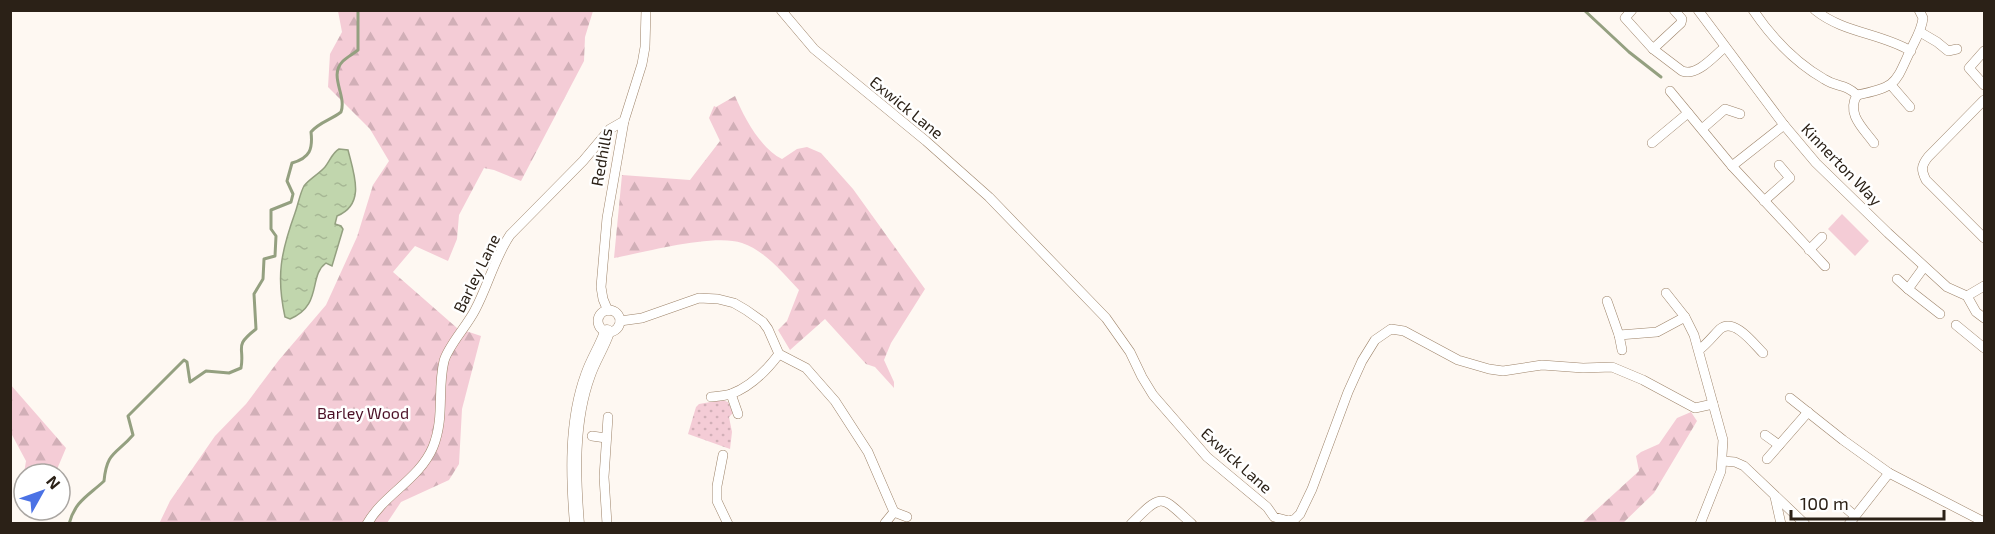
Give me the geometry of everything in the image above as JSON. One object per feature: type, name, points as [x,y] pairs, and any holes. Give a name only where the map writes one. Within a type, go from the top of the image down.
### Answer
[{"type":"street","name":"Redhills","points":[[620,321],[615,331],[607,332],[598,323],[600,315],[608,311],[601,286],[602,257],[624,121],[642,64],[646,10]]},
{"type":"street","name":"Exwick Lane","points":[[781,10],[814,49],[926,141],[989,197],[1106,318],[1130,352],[1153,395],[1207,457],[1267,507],[1270,520],[1289,521],[1295,519],[1299,514],[1312,489],[1361,362],[1375,340],[1391,329],[1404,331],[1458,360],[1489,369],[1503,370],[1542,365],[1612,368],[1643,380],[1695,408],[1713,404]]},
{"type":"street","points":[[1632,10],[1624,18],[1653,49],[1687,73],[1696,70],[1725,47]]},
{"type":"street","points":[[1653,49],[1681,23],[1682,19],[1674,10]]},
{"type":"street","name":"Kinnerton Way","points":[[1698,10],[1784,125],[1816,163],[1924,267],[1947,287],[1967,296],[1976,312],[1984,318]]},
{"type":"street","points":[[1753,10],[1793,59],[1822,78],[1837,85],[1844,85],[1857,96]]},
{"type":"street","points":[[1815,10],[1842,26],[1891,40],[1911,51]]},
{"type":"street","points":[[1857,96],[1891,85],[1900,75],[1920,32],[1923,18],[1919,10]]},
{"type":"street","points":[[1920,32],[1948,51],[1957,49]]},
{"type":"street","points":[[1984,51],[1969,68],[1984,85]]},
{"type":"street","points":[[1891,85],[1910,107]]},
{"type":"street","points":[[1670,91],[1732,166],[1825,266]]},
{"type":"street","points":[[1857,96],[1853,107],[1854,115],[1874,143]]},
{"type":"street","points":[[1984,100],[1928,157],[1922,165],[1922,171],[1926,180],[1984,238]]},
{"type":"street","points":[[1702,129],[1725,109],[1740,114]]},
{"type":"street","points":[[1652,142],[1688,113]]},
{"type":"street","name":"Barley Lane","points":[[367,524],[377,510],[413,477],[427,460],[439,426],[444,359],[476,309],[502,248],[510,236],[583,161],[610,129],[624,121]]},
{"type":"street","points":[[1732,166],[1784,125]]},
{"type":"street","points":[[1764,201],[1790,177],[1779,165]]},
{"type":"street","points":[[1809,250],[1822,237]]},
{"type":"street","points":[[1908,289],[1924,267]]},
{"type":"street","points":[[1897,279],[1940,314]]},
{"type":"street","points":[[1967,296],[1984,286]]},
{"type":"street","points":[[1666,293],[1685,317],[1699,350],[1722,429],[1723,461],[1714,491],[1700,524]]},
{"type":"street","points":[[608,311],[616,313],[620,321],[642,318],[699,298],[734,303],[755,316],[768,328],[779,354],[806,368],[835,401],[868,452],[894,512],[908,517]]},
{"type":"street","points":[[1607,301],[1622,350]]},
{"type":"street","points":[[1619,335],[1657,332],[1685,317]]},
{"type":"street","points":[[1699,350],[1709,343],[1723,327],[1729,325],[1737,328],[1763,353]]},
{"type":"street","points":[[1956,325],[1984,348]]},
{"type":"street","name":"Redhills","points":[[577,524],[574,468],[579,411],[588,373],[607,332]]},
{"type":"street","points":[[711,397],[731,394],[750,383],[766,371],[779,354]]},
{"type":"street","points":[[731,394],[738,414]]},
{"type":"street","points":[[1790,398],[1889,473],[1977,521]]},
{"type":"street","points":[[1767,459],[1808,412]]},
{"type":"street","points":[[607,524],[604,477],[608,417]]},
{"type":"street","points":[[1765,435],[1779,445]]},
{"type":"street","points":[[592,436],[606,438]]},
{"type":"street","points":[[723,455],[717,501],[728,524]]},
{"type":"street","points":[[1723,461],[1735,462],[1744,466],[1805,524]]},
{"type":"street","points":[[709,470],[719,472]]},
{"type":"street","points":[[1841,504],[1852,520],[1889,473]]},
{"type":"street","points":[[1774,495],[1781,524]]},
{"type":"street","points":[[1131,524],[1150,505],[1159,500],[1167,501],[1192,524]]},
{"type":"street","points":[[885,523],[894,512]]},
{"type":"green space","name":"Barley Wood","points":[[338,11],[593,11],[585,37],[584,61],[521,181],[484,168],[459,215],[457,239],[448,261],[415,246],[393,272],[457,328],[481,336],[462,409],[459,464],[449,480],[401,502],[387,523],[159,524],[170,501],[215,436],[246,404],[279,360],[326,305],[357,237],[373,185],[389,161],[370,129],[328,87],[330,54],[342,32]]},
{"type":"green space","points":[[735,96],[760,140],[774,154],[782,159],[797,149],[807,147],[821,153],[853,189],[925,289],[891,343],[884,360],[894,382],[894,388],[875,367],[866,364],[825,319],[790,350],[778,330],[787,321],[799,290],[773,263],[750,246],[715,240],[680,244],[614,258],[622,175],[690,180],[720,141],[709,118],[714,106]]},
{"type":"green space","points":[[1842,214],[1869,241],[1855,256],[1828,229]]},
{"type":"green space","points":[[10,384],[66,448],[60,462],[26,462],[11,433]]},
{"type":"green space","points":[[722,400],[728,402],[733,413],[729,417],[732,432],[730,449],[688,434],[699,404]]},
{"type":"green space","points":[[1691,412],[1697,421],[1654,493],[1623,523],[1582,523],[1639,471],[1636,456],[1659,444],[1677,418]]},
{"type":"water","points":[[339,149],[348,150],[355,178],[355,196],[346,211],[337,216],[335,224],[343,229],[332,266],[326,263],[321,269],[307,306],[290,319],[285,317],[281,289],[281,264],[286,240],[304,186],[325,167]]},
{"type":"waterway","points":[[69,524],[78,504],[104,481],[107,464],[113,454],[133,435],[128,416],[184,360],[187,362],[190,382],[206,371],[229,373],[241,368],[242,343],[256,329],[254,294],[263,279],[264,259],[275,256],[276,236],[271,229],[271,210],[291,202],[293,194],[287,181],[292,163],[309,152],[311,132],[341,112],[342,99],[337,73],[343,61],[358,50],[358,10]]},
{"type":"waterway","points":[[1584,10],[1629,52],[1661,77]]}]
